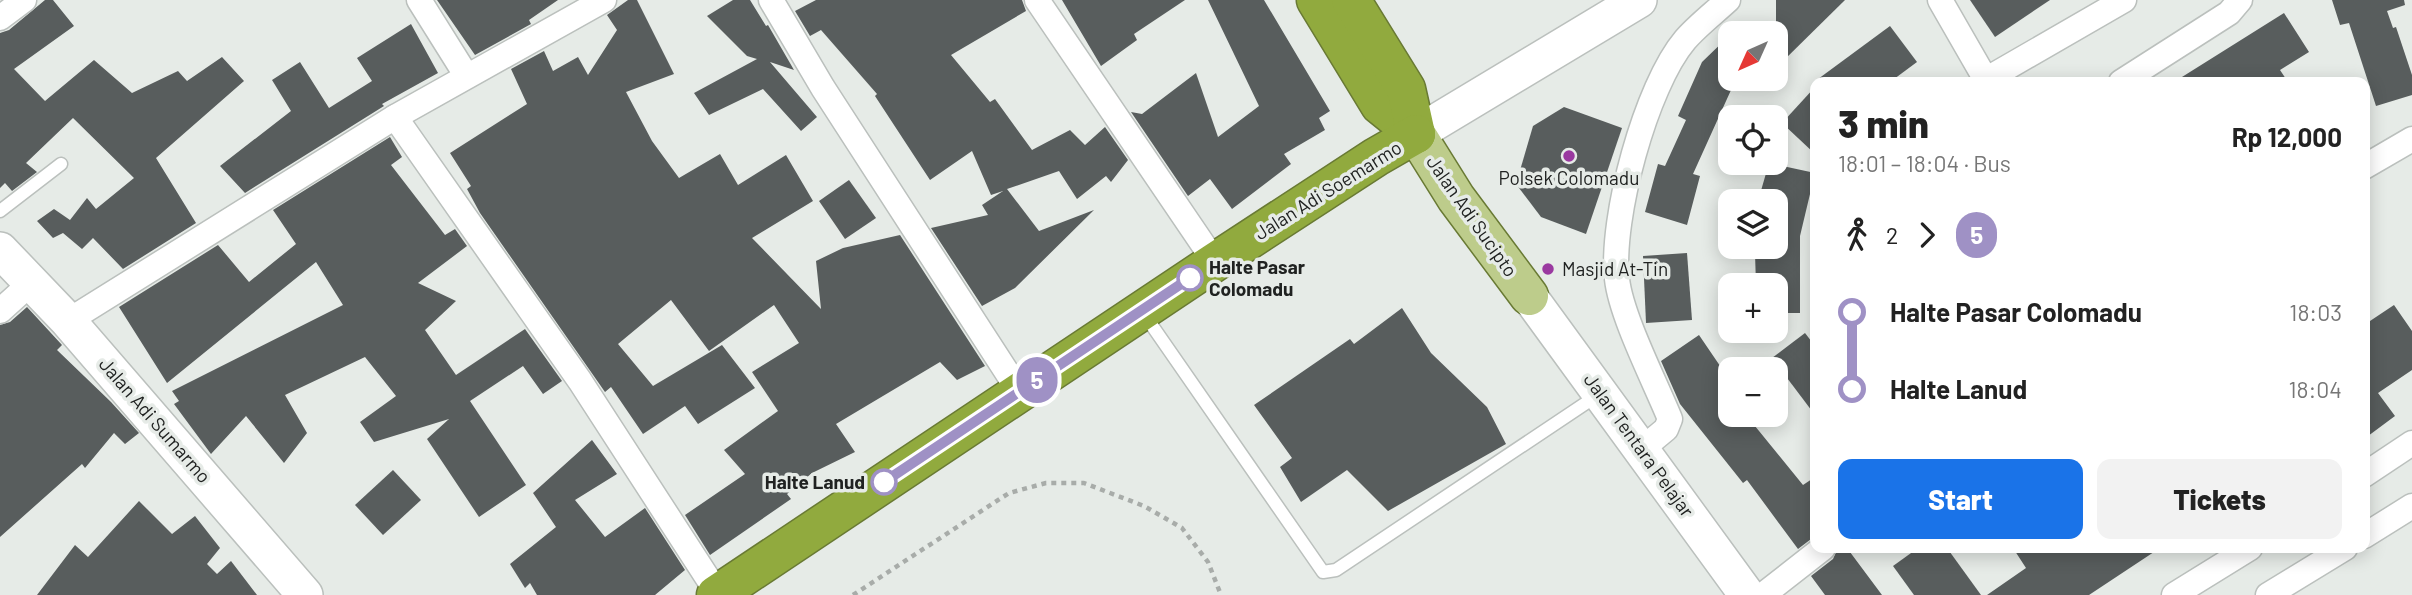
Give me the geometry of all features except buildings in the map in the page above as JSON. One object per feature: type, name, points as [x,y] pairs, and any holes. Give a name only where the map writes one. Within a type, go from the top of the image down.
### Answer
[{"type":"highway","name":"Jalan Adi Sucipto","points":[[1316,0],[1380,105],[1416,134]]},
{"type":"highway","name":"Jalan Adi Sucipto","points":[[1351,0],[1406,89],[1416,134]]},
{"type":"highway","name":"Jalan Adi Soemarmo","points":[[717,594],[1215,262],[1416,134]]},
{"type":"main road","points":[[1416,134],[1639,0]]},
{"type":"main road","name":"Jalan Adi Sucipto","points":[[1416,134],[1456,198],[1529,296]]},
{"type":"main road","name":"Jalan Adi Sumarmo","points":[[0,250],[68,321],[305,595]]},
{"type":"main road","name":"Jalan Tentara Pelajar","points":[[1529,296],[1747,595]]},
{"type":"street","points":[[0,18],[24,0]]},
{"type":"street","points":[[419,0],[466,75]]},
{"type":"street","points":[[68,321],[466,75],[604,0]]},
{"type":"street","points":[[771,0],[823,88],[1019,391]]},
{"type":"street","points":[[1037,0],[1215,262]]},
{"type":"street","points":[[1642,449],[1666,429],[1670,419],[1617,279],[1620,223],[1629,169],[1637,139],[1669,64],[1684,41],[1728,0]]},
{"type":"street","points":[[1940,0],[1982,77]]},
{"type":"street","points":[[1991,77],[2124,0]]},
{"type":"street","points":[[2129,77],[2229,13],[2240,0]]},
{"type":"street","points":[[396,117],[580,382],[717,594]]},
{"type":"street","points":[[2370,164],[2412,139]]},
{"type":"street","points":[[0,311],[30,283]]},
{"type":"street","points":[[2370,471],[2412,443]]},
{"type":"street","points":[[2370,532],[2412,506]]},
{"type":"street","points":[[1763,595],[1817,553]]},
{"type":"street","points":[[2174,595],[2242,553]]},
{"type":"street","points":[[2268,595],[2337,553]]},
{"type":"lane","points":[[0,211],[61,164]]},
{"type":"lane","points":[[1142,311],[1323,572],[1336,570],[1601,393]]},
{"type":"path","points":[[853,595],[1009,493],[1046,483],[1084,483],[1144,506],[1182,528],[1208,562],[1221,595]]},
{"type":"bus line","name":"5","points":[[884,482],[1190,278]]},
{"type":"place","name":"Polsek Colomadu","points":[[1569,156]]},
{"type":"place","name":"Masjid At-Tin","points":[[1548,269]]},
{"type":"place","name":"Halte Pasar Colomadu","points":[[1190,278]]},
{"type":"place","name":"Halte Lanud","points":[[884,482]]}]
